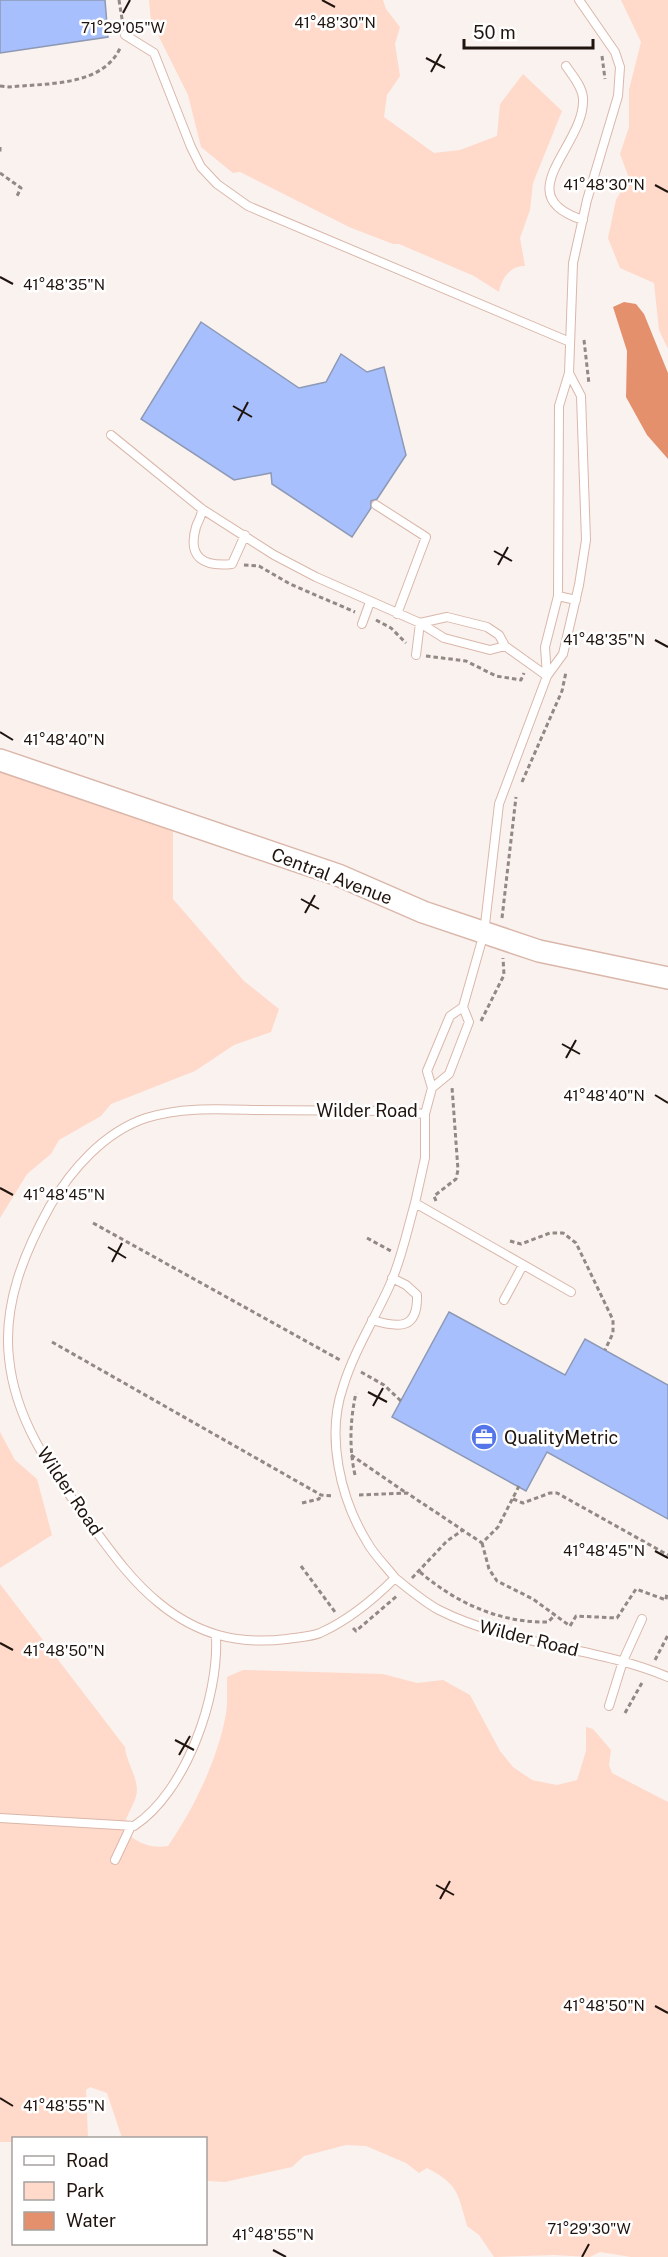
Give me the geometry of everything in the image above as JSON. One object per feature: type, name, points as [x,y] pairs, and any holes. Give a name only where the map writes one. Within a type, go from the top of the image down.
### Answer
[{"type":"main road","name":"Central Avenue","points":[[0,760],[338,875],[423,912],[484,933],[581,962],[668,978]]},
{"type":"lane","points":[[547,676],[545,647],[558,596],[559,406],[569,373],[573,263],[618,96],[620,67],[615,52],[579,0]]},
{"type":"lane","points":[[125,35],[154,53],[190,147],[201,167],[217,184],[248,206],[570,342]]},
{"type":"lane","points":[[566,66],[580,88],[582,108],[569,142],[549,182],[548,195],[554,206],[565,214],[583,220]]},
{"type":"lane","points":[[547,676],[563,654],[576,600],[586,540],[581,396],[569,373]]},
{"type":"lane","points":[[111,435],[202,509],[274,555],[370,602],[420,623],[444,638],[490,650],[505,646]]},
{"type":"lane","points":[[376,506],[426,537],[397,614]]},
{"type":"lane","points":[[202,509],[193,547],[195,554],[204,561],[221,565],[232,564],[245,535]]},
{"type":"lane","points":[[558,596],[576,600]]},
{"type":"lane","points":[[364,620],[370,602]]},
{"type":"lane","points":[[420,623],[447,617],[473,623],[499,635],[505,646],[547,676]]},
{"type":"lane","points":[[416,653],[420,623]]},
{"type":"lane","name":"Wilder Road","points":[[547,676],[499,804],[484,933],[463,1007],[469,1022],[449,1074],[432,1088],[425,1114],[393,1111],[188,1109],[145,1118],[120,1130],[80,1164],[57,1195],[28,1248],[14,1288],[9,1322],[9,1361],[14,1395],[51,1469],[118,1562],[160,1604],[181,1620],[216,1636],[232,1640],[272,1641],[317,1634],[365,1605],[395,1578],[437,1610],[467,1623],[623,1661],[668,1677]]},
{"type":"lane","points":[[432,1088],[427,1071],[450,1016],[463,1007]]},
{"type":"lane","points":[[395,1578],[367,1543],[346,1496],[337,1443],[340,1396],[351,1366],[392,1278],[415,1203],[424,1158],[425,1114]]},
{"type":"lane","points":[[415,1203],[571,1292]]},
{"type":"lane","points":[[504,1300],[523,1265]]},
{"type":"lane","points":[[372,1320],[394,1327],[409,1323],[418,1311],[417,1295],[392,1278]]},
{"type":"lane","points":[[609,1706],[623,1661],[642,1619]]},
{"type":"lane","points":[[0,1818],[131,1826],[151,1815],[188,1759],[213,1689],[216,1636]]},
{"type":"lane","points":[[115,1860],[131,1826]]},
{"type":"path","points":[[0,86],[29,85],[90,76],[104,70],[115,60],[125,35],[120,0]]},
{"type":"path","points":[[0,147],[0,154]]},
{"type":"path","points":[[0,173],[21,188],[17,196]]},
{"type":"path","points":[[239,565],[259,566],[364,620],[391,628],[416,653],[466,661],[496,676],[521,680],[529,661]]},
{"type":"path","points":[[521,786],[562,691],[567,670]]},
{"type":"path","points":[[502,916],[516,796]]},
{"type":"path","points":[[480,1024],[504,975]]},
{"type":"path","points":[[442,1204],[435,1200],[434,1196],[456,1179],[458,1170],[452,1084]]},
{"type":"path","points":[[93,1223],[384,1385],[401,1401]]},
{"type":"path","points":[[508,1240],[521,1244],[549,1233],[563,1233],[576,1243],[613,1320],[614,1333],[605,1350]]},
{"type":"path","points":[[52,1342],[321,1495],[359,1496],[406,1493]]},
{"type":"path","points":[[360,1380],[366,1365]]},
{"type":"path","points":[[357,1387],[352,1412],[351,1455],[359,1496]]},
{"type":"path","points":[[351,1455],[482,1543],[489,1569],[497,1581],[533,1599],[570,1626],[576,1616],[617,1618],[636,1589],[666,1600],[668,1586]]},
{"type":"path","points":[[482,1543],[498,1527],[519,1486]]},
{"type":"path","points":[[513,1499],[523,1503],[550,1493],[557,1493],[668,1555]]},
{"type":"path","points":[[302,1503],[319,1499],[321,1495]]},
{"type":"path","points":[[420,1572],[454,1597],[500,1617],[548,1622],[556,1615]]},
{"type":"path","points":[[625,1713],[668,1635]]},
{"type":"green space","points":[[149,0],[383,0],[386,9],[400,27],[395,44],[400,76],[387,95],[384,117],[434,153],[460,150],[497,136],[500,104],[523,74],[562,111],[533,183],[530,210],[520,238],[525,266],[511,270],[502,282],[499,292],[474,276],[399,244],[393,244],[349,227],[240,172],[233,173],[201,147],[188,95],[151,21]]},
{"type":"green space","points":[[621,0],[668,0],[668,349],[659,330],[654,283],[620,268],[608,238],[616,200],[629,178],[620,154],[629,127],[629,90],[641,42]]},
{"type":"green space","points":[[0,762],[173,821],[173,899],[244,981],[279,1009],[271,1032],[234,1045],[195,1071],[111,1104],[101,1116],[59,1140],[51,1154],[27,1174],[0,1218]]},
{"type":"green space","points":[[0,1432],[15,1460],[37,1479],[52,1535],[0,1568]]},
{"type":"green space","points":[[0,1584],[125,1747],[137,1789],[124,1830],[144,1844],[156,1847],[168,1846],[186,1817],[210,1769],[221,1736],[227,1709],[227,1677],[243,1670],[383,1674],[417,1683],[443,1680],[470,1695],[500,1751],[513,1767],[532,1780],[557,1785],[577,1780],[586,1751],[586,1727],[593,1729],[611,1750],[609,1765],[612,1773],[668,1802],[668,2257],[631,2257],[600,2252],[590,2257],[554,2255],[494,2257],[479,2235],[467,2226],[459,2197],[445,2179],[427,2168],[419,2173],[406,2163],[366,2146],[346,2145],[304,2156],[292,2167],[225,2182],[208,2181],[207,2137],[122,2137],[107,2093],[90,2087],[86,2090],[88,2137],[12,2137],[12,2142],[0,2142]]},
{"type":"water","points":[[624,302],[636,304],[644,314],[668,373],[668,459],[647,435],[626,397],[627,351],[613,307]]},
{"type":"building","points":[[0,0],[105,0],[108,37],[0,53]]},
{"type":"building","points":[[201,322],[299,388],[326,382],[341,354],[367,372],[384,367],[406,455],[377,499],[371,501],[371,508],[352,537],[272,484],[271,473],[234,480],[141,419]]},
{"type":"building","points":[[449,1312],[565,1375],[585,1339],[668,1385],[668,1519],[547,1452],[526,1491],[392,1417]]},
{"type":"place","name":"QualityMetric","points":[[484,1437]]}]
